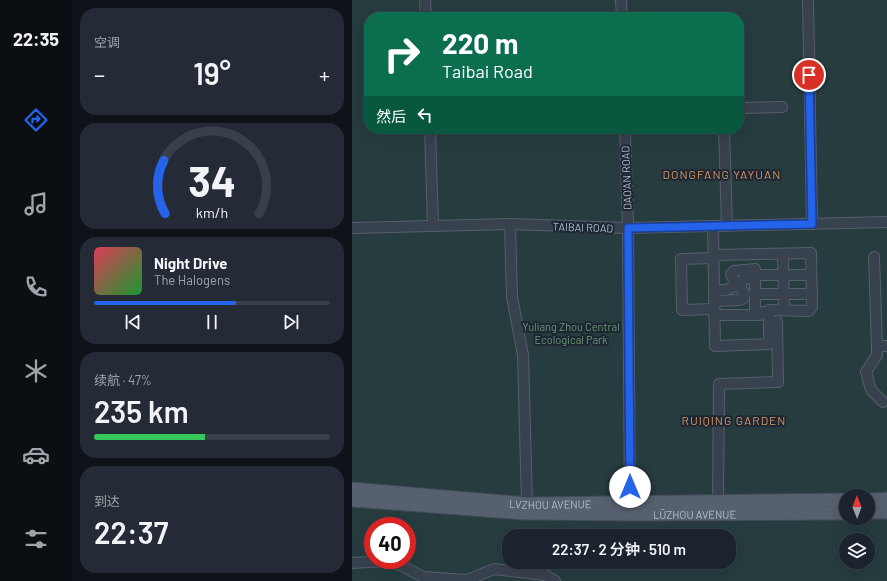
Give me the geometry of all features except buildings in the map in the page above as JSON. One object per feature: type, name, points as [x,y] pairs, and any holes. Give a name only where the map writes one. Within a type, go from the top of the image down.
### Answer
[{"type":"main road","name":"LVZHOU AVENUE","points":[[352,489],[527,504],[630,508],[718,501],[839,500]]},
{"type":"main road","points":[[875,500],[887,499]]},
{"type":"main road","name":"LÜZHOU AVENUE","points":[[352,500],[525,513],[630,508],[839,513]]},
{"type":"main road","points":[[875,512],[887,512]]},
{"type":"street","points":[[425,0],[426,12]]},
{"type":"street","points":[[621,0],[622,12]]},
{"type":"street","points":[[808,0],[812,224]]},
{"type":"street","points":[[744,108],[782,107]]},
{"type":"street","points":[[430,134],[433,226]]},
{"type":"street","name":"DAO'AN ROAD","points":[[625,134],[628,228],[630,508]]},
{"type":"street","points":[[724,134],[727,226]]},
{"type":"street","name":"TAIBAI ROAD","points":[[352,228],[510,224],[628,228],[887,222]]},
{"type":"street","points":[[510,224],[512,297],[524,355],[527,504]]},
{"type":"street","points":[[713,226],[715,346],[769,344],[772,316]]},
{"type":"street","points":[[718,501],[719,384],[778,382],[772,316],[769,310],[809,310],[812,307],[811,253],[754,254],[681,259],[682,310],[714,308],[772,316]]},
{"type":"street","points":[[754,254],[755,312],[772,316]]},
{"type":"street","points":[[783,254],[784,310]]},
{"type":"street","points":[[874,257],[877,355],[866,372],[871,390],[883,402]]},
{"type":"street","points":[[714,290],[726,290],[733,287],[734,281],[731,274],[734,271],[755,275],[811,274]]},
{"type":"street","points":[[714,308],[744,298],[745,294],[740,289],[741,282],[746,277],[755,275]]},
{"type":"street","points":[[755,294],[812,294]]},
{"type":"street","points":[[876,346],[887,346]]},
{"type":"street","points":[[352,563],[386,561],[400,565],[423,577],[467,580],[494,569],[545,575],[555,581]]},
{"type":"green space","name":"Yuliang Zhou Central Ecological Park","points":[[352,0],[887,0],[887,581],[352,581]]},
{"type":"district","name":"DONGFANG YAYUAN","points":[[722,174]]},
{"type":"district","name":"RUIQING GARDEN","points":[[734,420]]},
{"type":"route","points":[[630,487],[628,228],[812,224],[809,75]]}]
